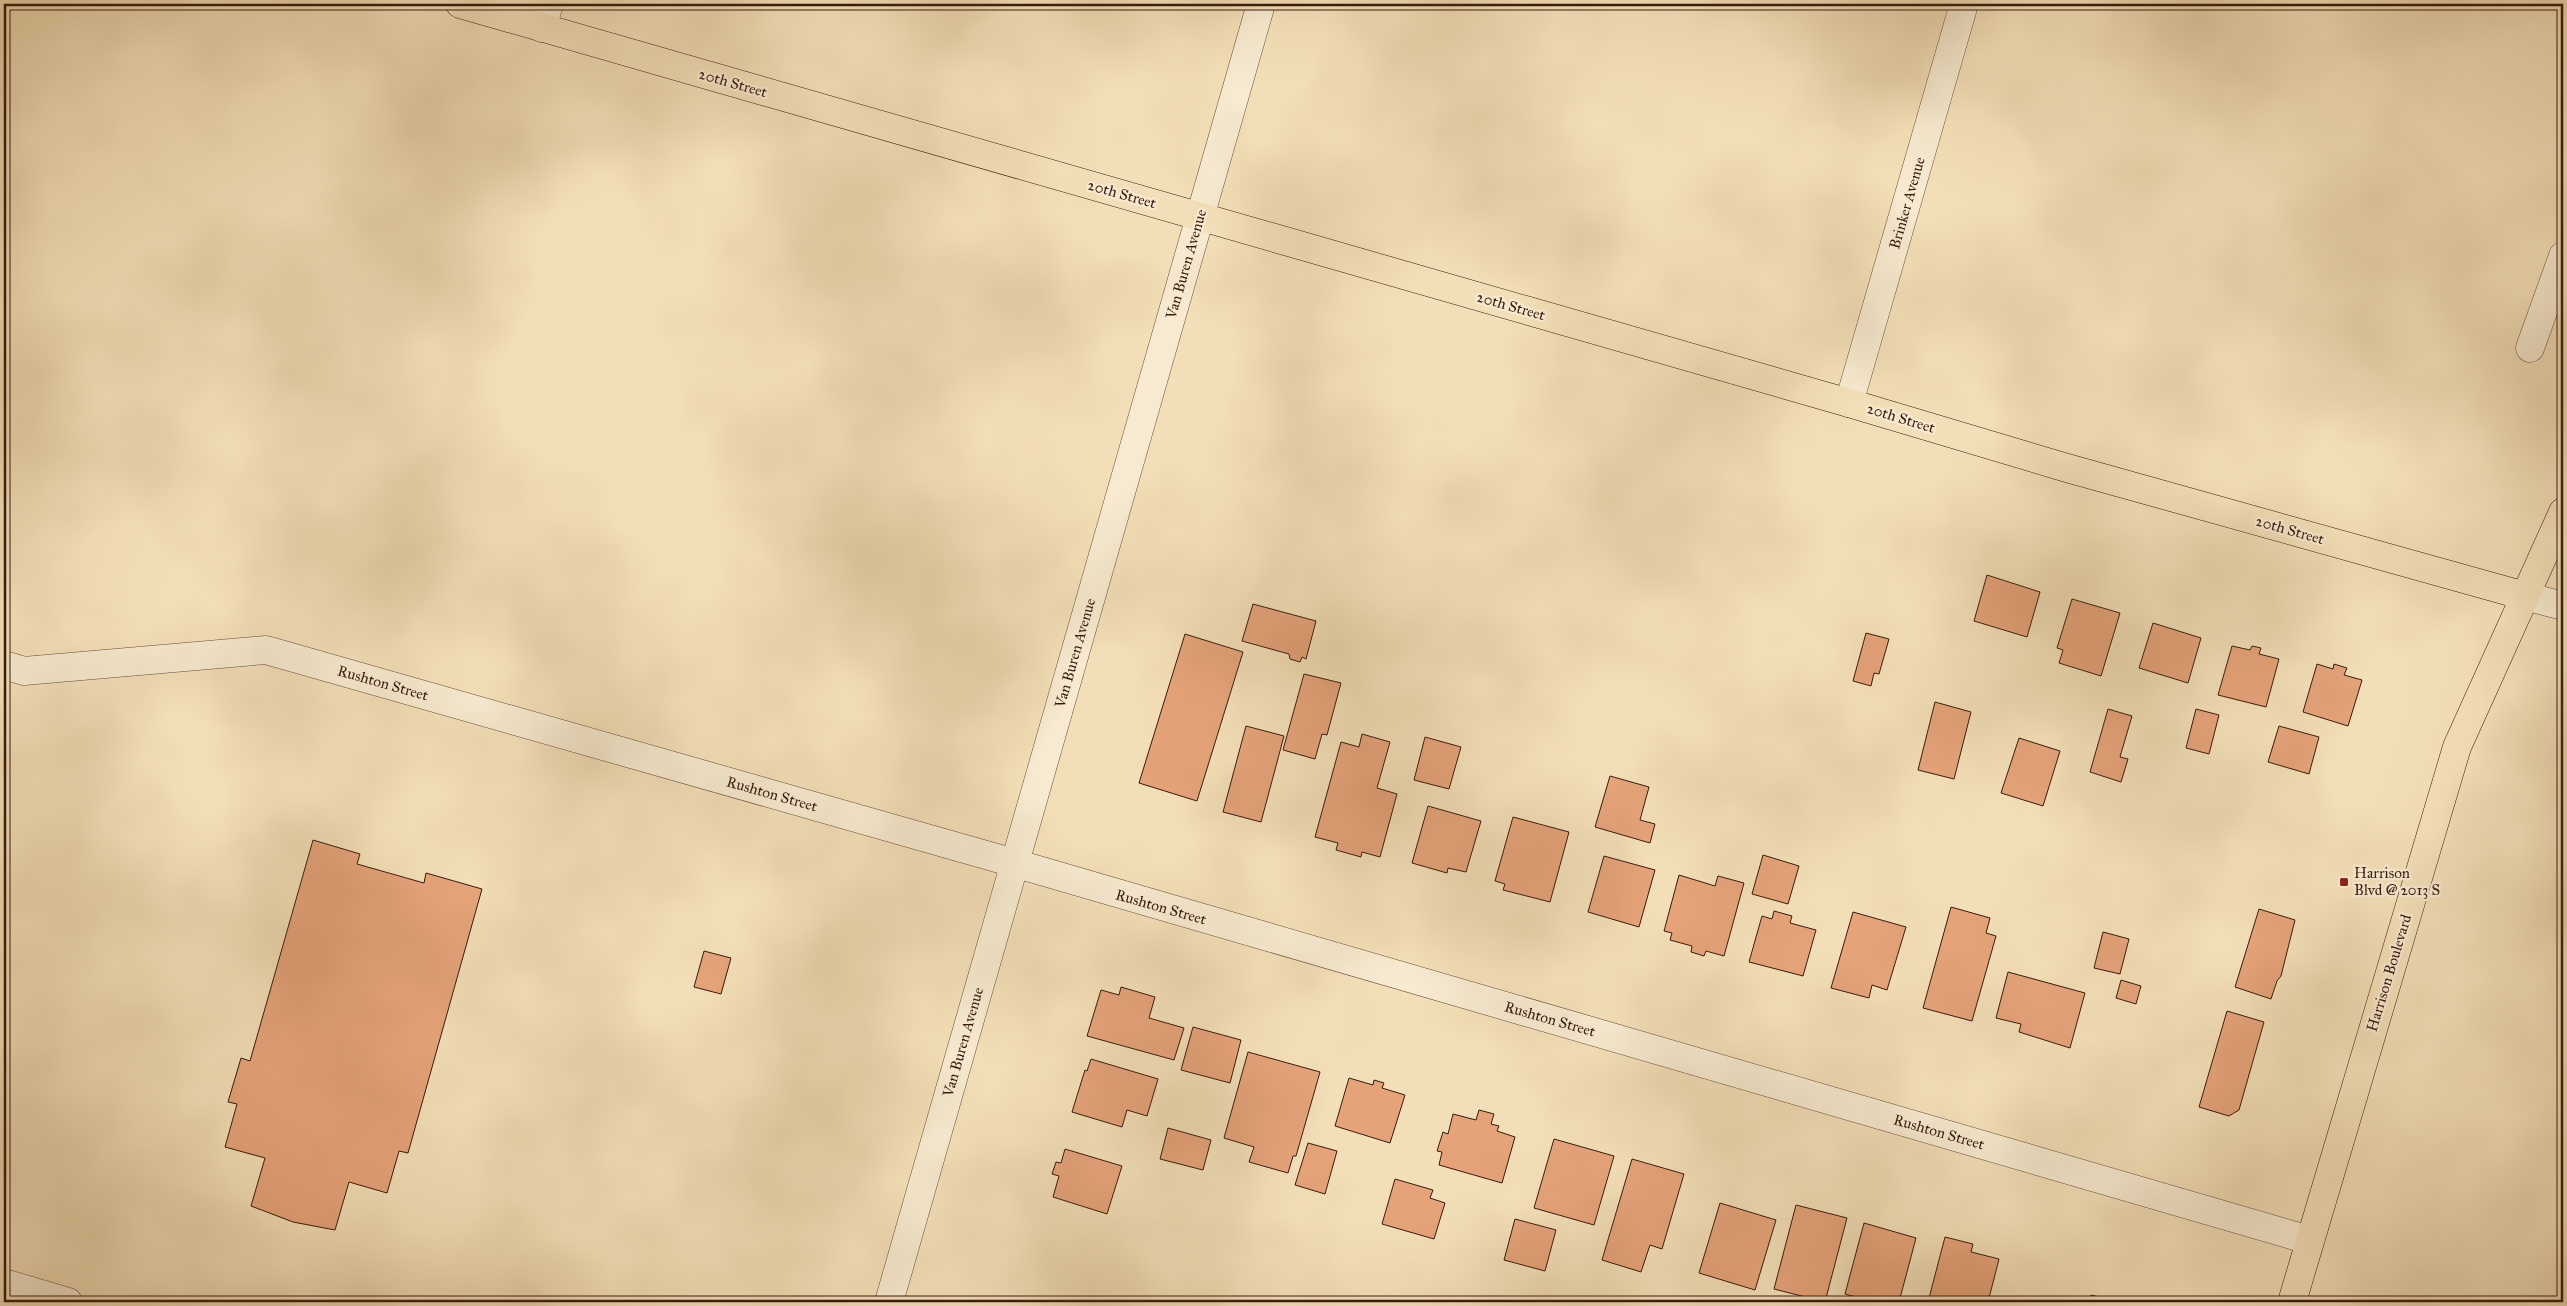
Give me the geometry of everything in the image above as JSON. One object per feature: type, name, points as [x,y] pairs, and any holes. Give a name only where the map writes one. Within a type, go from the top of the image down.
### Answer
[{"type":"main road","name":"20th Street","points":[[460,4],[546,16],[1200,216],[1849,403],[2067,468],[2525,596]]},
{"type":"main road","name":"Harrison Boulevard","points":[[2292,1302],[2458,747],[2563,512]]},
{"type":"street","name":"Van Buren Avenue","points":[[888,1302],[1261,4]]},
{"type":"street","name":"Brinker Avenue","points":[[1849,403],[1964,4]]},
{"type":"street","points":[[2530,348],[2563,256]]},
{"type":"street","name":"20th Street","points":[[2525,596],[2563,606]]},
{"type":"street","name":"Rushton Street","points":[[4,665],[24,671],[266,650],[1014,863],[2309,1240]]},
{"type":"street","points":[[4,1283],[68,1302]]},
{"type":"building","points":[[1987,575],[2040,592],[2027,637],[1974,621]]},
{"type":"building","points":[[2072,599],[2120,613],[2101,676],[2059,663],[2063,650],[2057,648]]},
{"type":"building","points":[[1253,604],[1316,621],[1306,659],[1302,657],[1300,662],[1290,659],[1289,654],[1242,641]]},
{"type":"building","points":[[2153,623],[2201,638],[2188,683],[2139,668]]},
{"type":"building","points":[[1866,633],[1889,639],[1879,674],[1874,673],[1871,686],[1853,681]]},
{"type":"building","points":[[1185,634],[1243,652],[1197,801],[1139,783]]},
{"type":"building","points":[[2232,646],[2250,650],[2252,646],[2261,648],[2259,654],[2279,659],[2266,707],[2218,695]]},
{"type":"building","points":[[2317,664],[2333,669],[2334,664],[2347,668],[2344,675],[2362,680],[2348,726],[2303,712]]},
{"type":"building","points":[[1304,674],[1341,683],[1327,735],[1322,734],[1315,759],[1283,750]]},
{"type":"building","points":[[1935,702],[1971,712],[1954,779],[1918,770]]},
{"type":"building","points":[[2108,709],[2132,716],[2120,757],[2128,759],[2121,782],[2090,772]]},
{"type":"building","points":[[2196,709],[2219,715],[2209,754],[2186,748]]},
{"type":"building","points":[[1246,726],[1284,736],[1261,822],[1223,812]]},
{"type":"building","points":[[2279,726],[2319,737],[2309,774],[2268,762]]},
{"type":"building","points":[[1362,734],[1390,742],[1377,788],[1397,794],[1380,857],[1362,852],[1361,857],[1336,850],[1338,843],[1315,837],[1341,742],[1359,747]]},
{"type":"building","points":[[1425,737],[1461,747],[1449,789],[1414,780]]},
{"type":"building","points":[[2019,738],[2060,751],[2043,806],[2001,793]]},
{"type":"building","points":[[1610,776],[1649,787],[1640,820],[1655,824],[1650,843],[1595,827]]},
{"type":"building","points":[[1428,806],[1481,821],[1466,872],[1448,868],[1447,873],[1412,863]]},
{"type":"building","points":[[1513,817],[1569,832],[1550,902],[1503,890],[1505,884],[1495,881]]},
{"type":"building","points":[[313,840],[360,854],[357,864],[424,883],[426,873],[482,889],[408,1153],[399,1151],[387,1193],[349,1182],[335,1230],[293,1222],[251,1206],[265,1158],[225,1147],[237,1104],[228,1102],[241,1058],[250,1061]]},
{"type":"building","points":[[1763,855],[1799,866],[1788,904],[1752,894]]},
{"type":"building","points":[[1604,856],[1655,870],[1639,927],[1588,912]]},
{"type":"building","points":[[1679,875],[1715,886],[1718,876],[1744,883],[1724,956],[1706,951],[1704,956],[1691,952],[1692,946],[1670,940],[1672,933],[1664,931]]},
{"type":"building","points":[[1951,907],[1990,918],[1986,933],[1996,936],[1972,1021],[1923,1008]]},
{"type":"building","points":[[2259,909],[2295,920],[2281,976],[2277,981],[2271,999],[2235,987]]},
{"type":"building","points":[[1774,911],[1792,916],[1790,923],[1816,930],[1803,976],[1749,962],[1762,916],[1772,919]]},
{"type":"building","points":[[1853,912],[1906,927],[1887,990],[1872,985],[1869,998],[1831,988]]},
{"type":"building","points":[[2103,932],[2129,939],[2120,974],[2094,968]]},
{"type":"building","points":[[704,951],[731,958],[721,994],[694,987]]},
{"type":"building","points":[[2008,972],[2085,993],[2070,1048],[2019,1032],[2021,1024],[1996,1018]]},
{"type":"building","points":[[2121,980],[2141,986],[2136,1004],[2116,998]]},
{"type":"building","points":[[1121,987],[1155,997],[1149,1018],[1184,1028],[1174,1060],[1087,1036],[1101,990],[1119,995]]},
{"type":"building","points":[[2227,1011],[2264,1022],[2239,1110],[2229,1116],[2199,1107]]},
{"type":"building","points":[[1193,1027],[1241,1040],[1230,1083],[1181,1070]]},
{"type":"building","points":[[1248,1052],[1320,1072],[1296,1156],[1293,1156],[1288,1173],[1249,1162],[1254,1147],[1224,1138]]},
{"type":"building","points":[[1091,1059],[1158,1079],[1147,1116],[1127,1110],[1122,1127],[1072,1112],[1085,1070],[1087,1071]]},
{"type":"building","points":[[1349,1078],[1373,1085],[1374,1080],[1384,1083],[1382,1088],[1405,1095],[1390,1143],[1335,1126]]},
{"type":"building","points":[[1479,1110],[1494,1114],[1491,1124],[1499,1126],[1497,1131],[1515,1137],[1502,1183],[1439,1165],[1442,1152],[1437,1151],[1443,1132],[1448,1134],[1453,1114],[1476,1120]]},
{"type":"building","points":[[1168,1128],[1211,1140],[1203,1170],[1160,1159]]},
{"type":"building","points":[[1554,1139],[1614,1156],[1594,1225],[1534,1208]]},
{"type":"building","points":[[1308,1143],[1337,1151],[1325,1194],[1295,1185]]},
{"type":"building","points":[[1065,1149],[1122,1166],[1107,1214],[1053,1197],[1059,1176],[1052,1174],[1056,1162],[1061,1163]]},
{"type":"building","points":[[1632,1159],[1684,1174],[1662,1249],[1650,1245],[1641,1272],[1602,1260]]},
{"type":"building","points":[[1395,1179],[1433,1190],[1430,1198],[1445,1203],[1434,1239],[1382,1224]]},
{"type":"building","points":[[1720,1203],[1776,1220],[1755,1290],[1699,1273]]},
{"type":"building","points":[[1796,1205],[1847,1218],[1825,1302],[1774,1289]]},
{"type":"building","points":[[1515,1219],[1556,1230],[1545,1271],[1504,1260]]},
{"type":"building","points":[[1864,1223],[1916,1238],[1899,1302],[1874,1302],[1845,1294]]},
{"type":"building","points":[[1945,1237],[1973,1244],[1971,1252],[1999,1259],[1988,1302],[1928,1302]]},
{"type":"building","points":[[2091,1295],[2119,1302],[2089,1302]]},
{"type":"place","name":"Harrison Blvd @ 2013 S","points":[[2344,882]]}]
